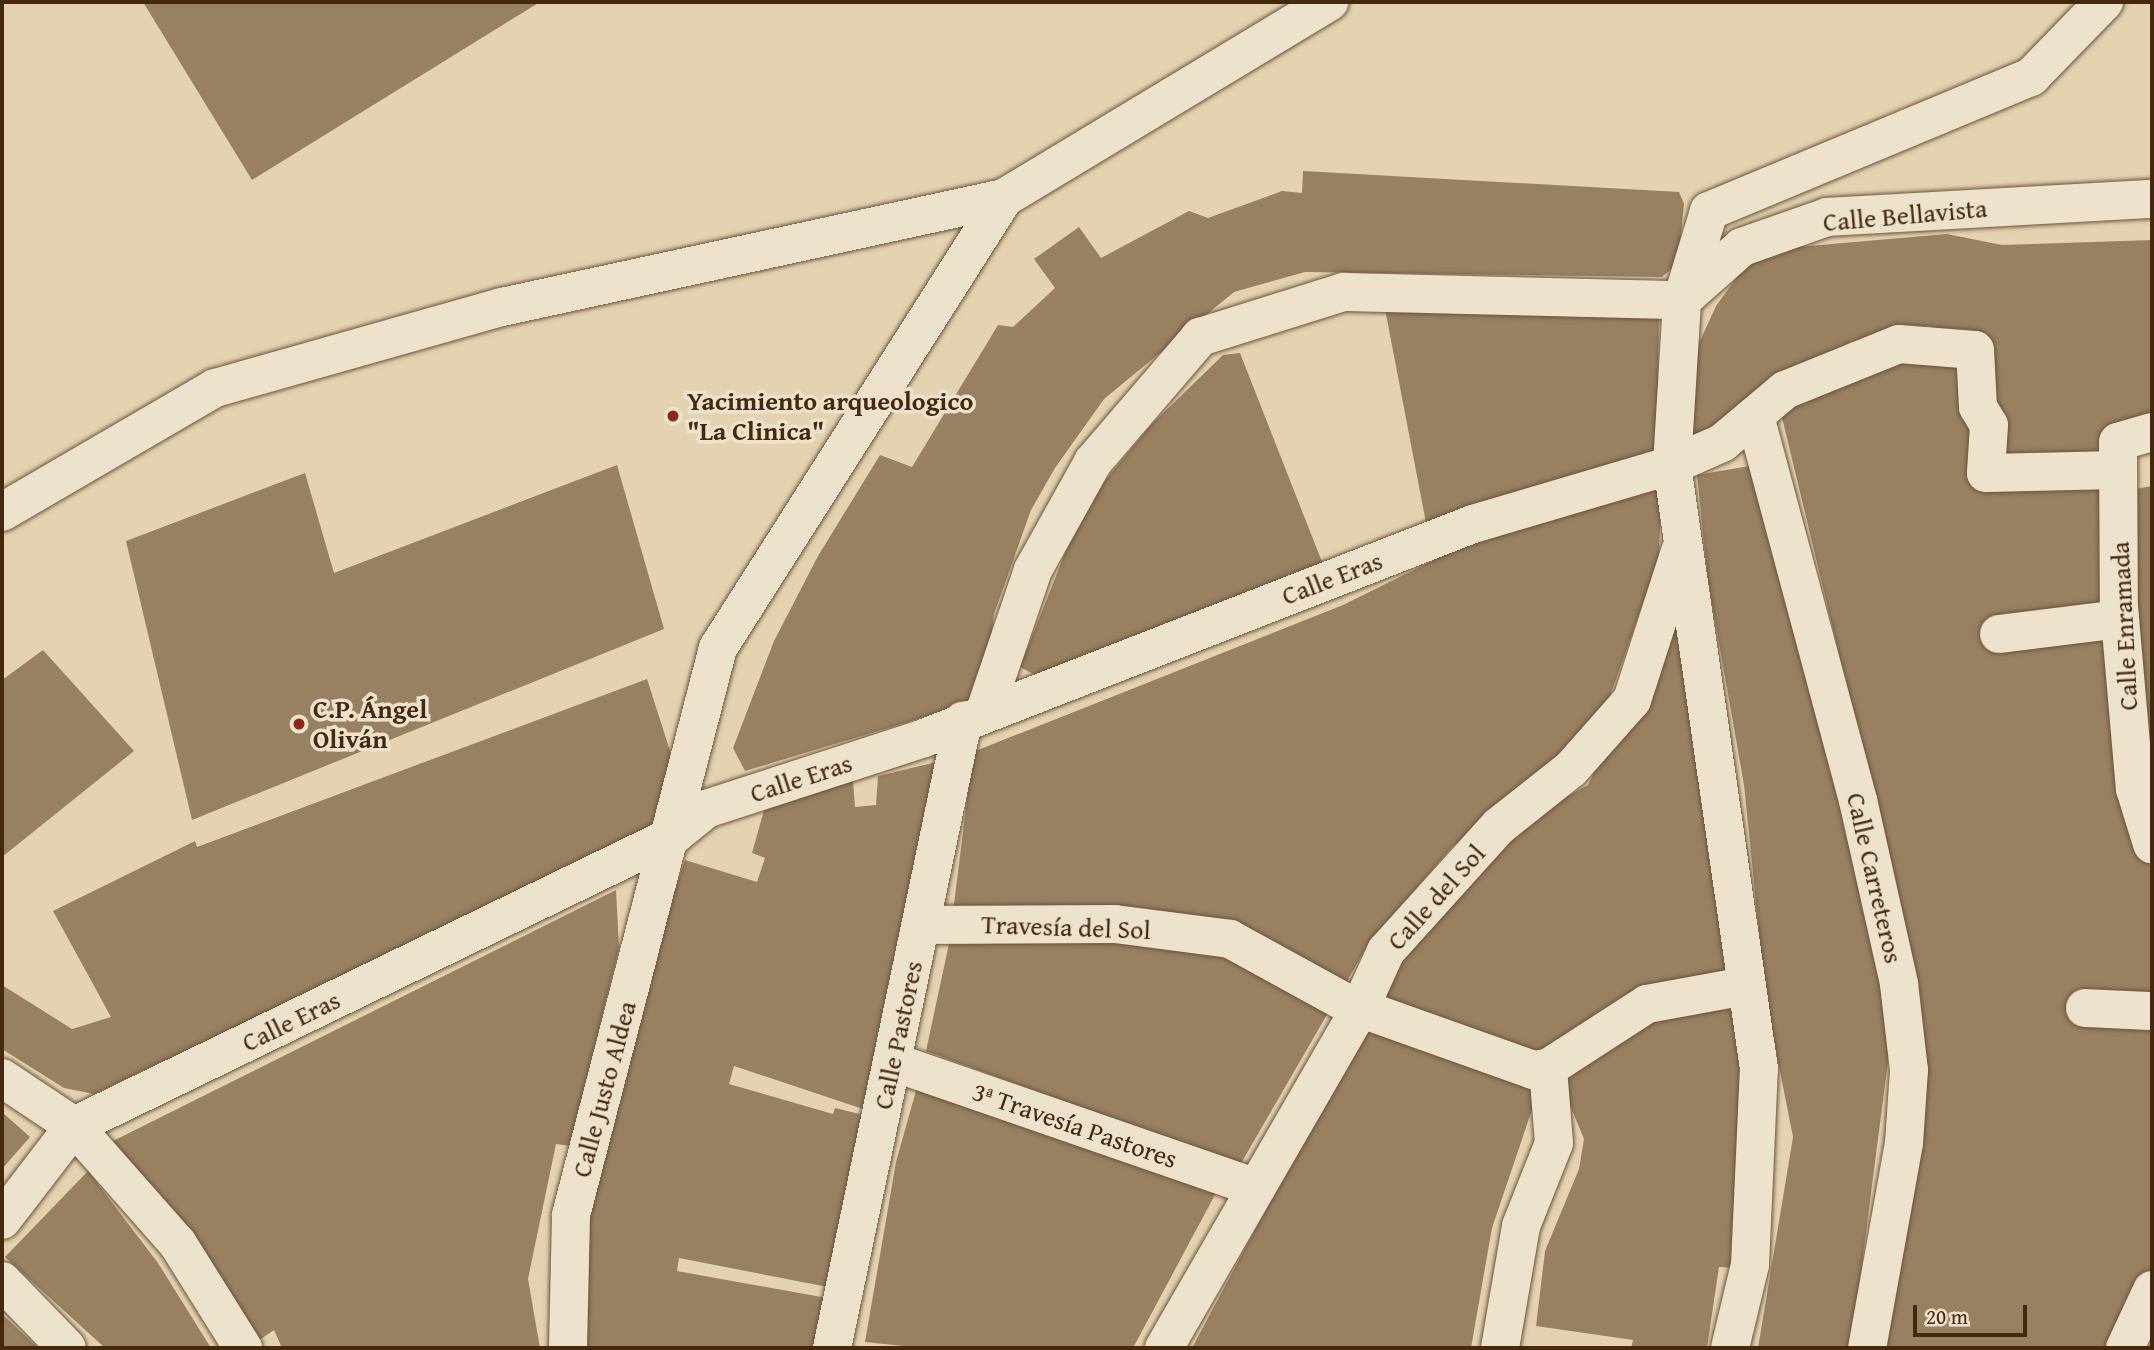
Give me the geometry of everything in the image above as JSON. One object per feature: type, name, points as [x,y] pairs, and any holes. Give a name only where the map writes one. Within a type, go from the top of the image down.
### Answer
[{"type":"street","points":[[2,512],[215,388],[502,307],[1004,198],[1329,2]]},
{"type":"street","points":[[1730,1348],[1750,1265],[1758,1082],[1672,465],[1682,300],[1709,212],[2031,77],[2104,2]]},
{"type":"street","name":"Calle Justo Aldea","points":[[568,1348],[571,1215],[674,835],[718,648],[1004,198]]},
{"type":"street","name":"Calle Bellavista","points":[[1682,300],[1742,247],[1827,217],[2152,199]]},
{"type":"street","name":"Calle Pastores","points":[[832,1348],[921,925],[974,716],[1033,570],[1093,462],[1200,337],[1344,292],[1682,300]]},
{"type":"street","name":"Calle Eras","points":[[2,1220],[74,1126],[674,835],[706,809],[974,716],[1473,524],[1672,465],[1722,443],[1807,379],[1899,344],[1975,350],[1978,407],[1989,425],[1986,472],[2118,470]]},
{"type":"street","name":"Calle Carreteros","points":[[1755,416],[1858,800],[1899,984],[1909,1070],[1904,1143],[1867,1348]]},
{"type":"street","name":"Calle Enramada","points":[[2152,432],[2118,442],[2120,619],[2135,789],[2152,844]]},
{"type":"street","name":"Calle del Sol","points":[[1164,1348],[1360,1008],[1386,951],[1499,826],[1571,769],[1632,700],[1682,543]]},
{"type":"street","points":[[1999,634],[2120,619]]},
{"type":"street","name":"Travesía del Sol","points":[[921,925],[1115,924],[1230,939],[1360,1008],[1533,1070],[1548,1068]]},
{"type":"street","points":[[1500,1348],[1521,1226],[1554,1143],[1548,1068],[1647,1003],[1745,986]]},
{"type":"street","points":[[2085,1008],[2152,1011]]},
{"type":"street","name":"3ª Travesía Pastores","points":[[893,1062],[1256,1188]]},
{"type":"street","points":[[2,1078],[74,1126],[178,1244],[243,1348]]},
{"type":"street","points":[[2,1282],[67,1348]]},
{"type":"street","points":[[2125,1348],[2152,1290]]},
{"type":"building","points":[[143,2],[540,2],[252,180]]},
{"type":"building","points":[[1303,171],[1679,192],[1684,204],[1678,263],[1662,277],[1305,272],[1234,292],[1104,399],[1055,468],[1031,510],[994,614],[984,699],[745,771],[733,748],[774,641],[818,556],[880,455],[912,467],[998,325],[1013,327],[1055,288],[1034,259],[1079,227],[1101,258],[1189,211],[1208,218],[1282,191],[1302,193]]},
{"type":"building","points":[[1947,234],[2002,245],[2152,240],[2152,421],[2104,462],[1997,467],[1966,341],[1929,326],[1850,342],[1702,437],[1692,433],[1694,354],[1716,306],[1747,263],[1797,247]]},
{"type":"building","points":[[1385,309],[1659,309],[1657,450],[1427,528]]},
{"type":"building","points":[[1240,353],[1324,567],[1039,677],[1020,667],[1073,533],[1099,488],[1151,425],[1223,355]]},
{"type":"building","points":[[1968,358],[1977,478],[2104,475],[2108,627],[2128,792],[2152,873],[2152,1272],[2116,1348],[1885,1348],[1920,1155],[1924,1046],[1918,981],[1779,405],[1880,362]]},
{"type":"building","points":[[1761,464],[1847,840],[1866,882],[1889,1054],[1851,1348],[1758,1348],[1793,1137],[1766,1000],[1744,785],[1708,580],[1697,475]]},
{"type":"building","name":"C.P. Ángel Oliván","points":[[617,465],[664,629],[192,820],[126,541],[305,473],[334,573]]},
{"type":"building","points":[[1661,486],[1659,558],[1610,696],[1568,754],[1451,848],[1368,944],[1343,988],[1247,933],[953,912],[973,752],[1343,605],[1466,544]]},
{"type":"building","points":[[2152,486],[2152,785],[2129,490]]},
{"type":"building","points":[[1665,624],[1686,624],[1732,975],[1558,1054],[1522,1051],[1375,1003],[1399,956],[1456,888],[1557,802],[1588,785]]},
{"type":"building","points":[[43,650],[134,751],[2,857],[2,680]]},
{"type":"building","points":[[647,679],[672,757],[653,829],[94,1094],[64,1088],[2,1049],[2,985],[72,1029],[111,1017],[53,911],[195,841],[197,847]]},
{"type":"building","points":[[945,760],[869,1111],[734,1066],[729,1084],[833,1114],[835,1108],[868,1116],[828,1287],[679,1258],[677,1271],[827,1298],[815,1348],[586,1348],[586,1223],[640,995],[685,860],[757,882],[765,858],[752,853],[766,803],[853,781],[855,807],[876,805],[878,776]]},
{"type":"building","points":[[616,890],[619,948],[570,1146],[556,1144],[528,1279],[540,1348],[282,1348],[274,1330],[258,1341],[113,1141]]},
{"type":"building","points":[[950,939],[1194,942],[1332,1006],[1240,1165],[926,1051]]},
{"type":"building","points":[[1729,995],[1740,1068],[1733,1268],[1719,1267],[1707,1348],[1631,1348],[1633,1340],[1536,1326],[1545,1251],[1579,1169],[1584,1139],[1560,1081],[1653,1010]]},
{"type":"building","points":[[1366,1022],[1541,1083],[1492,1228],[1471,1348],[1192,1348]]},
{"type":"building","points":[[919,1080],[1217,1191],[1133,1348],[922,1348],[865,1342],[896,1162]]},
{"type":"building","points":[[2,1112],[30,1137],[2,1169]]},
{"type":"building","points":[[88,1171],[158,1263],[211,1348],[105,1348],[5,1257]]},
{"type":"building","points":[[2,1314],[38,1348],[2,1348]]},
{"type":"place","name":"Yacimiento arqueologico \"La Clinica\"","points":[[673,416]]},
{"type":"place","name":"C.P. Ángel Oliván","points":[[299,724]]}]
